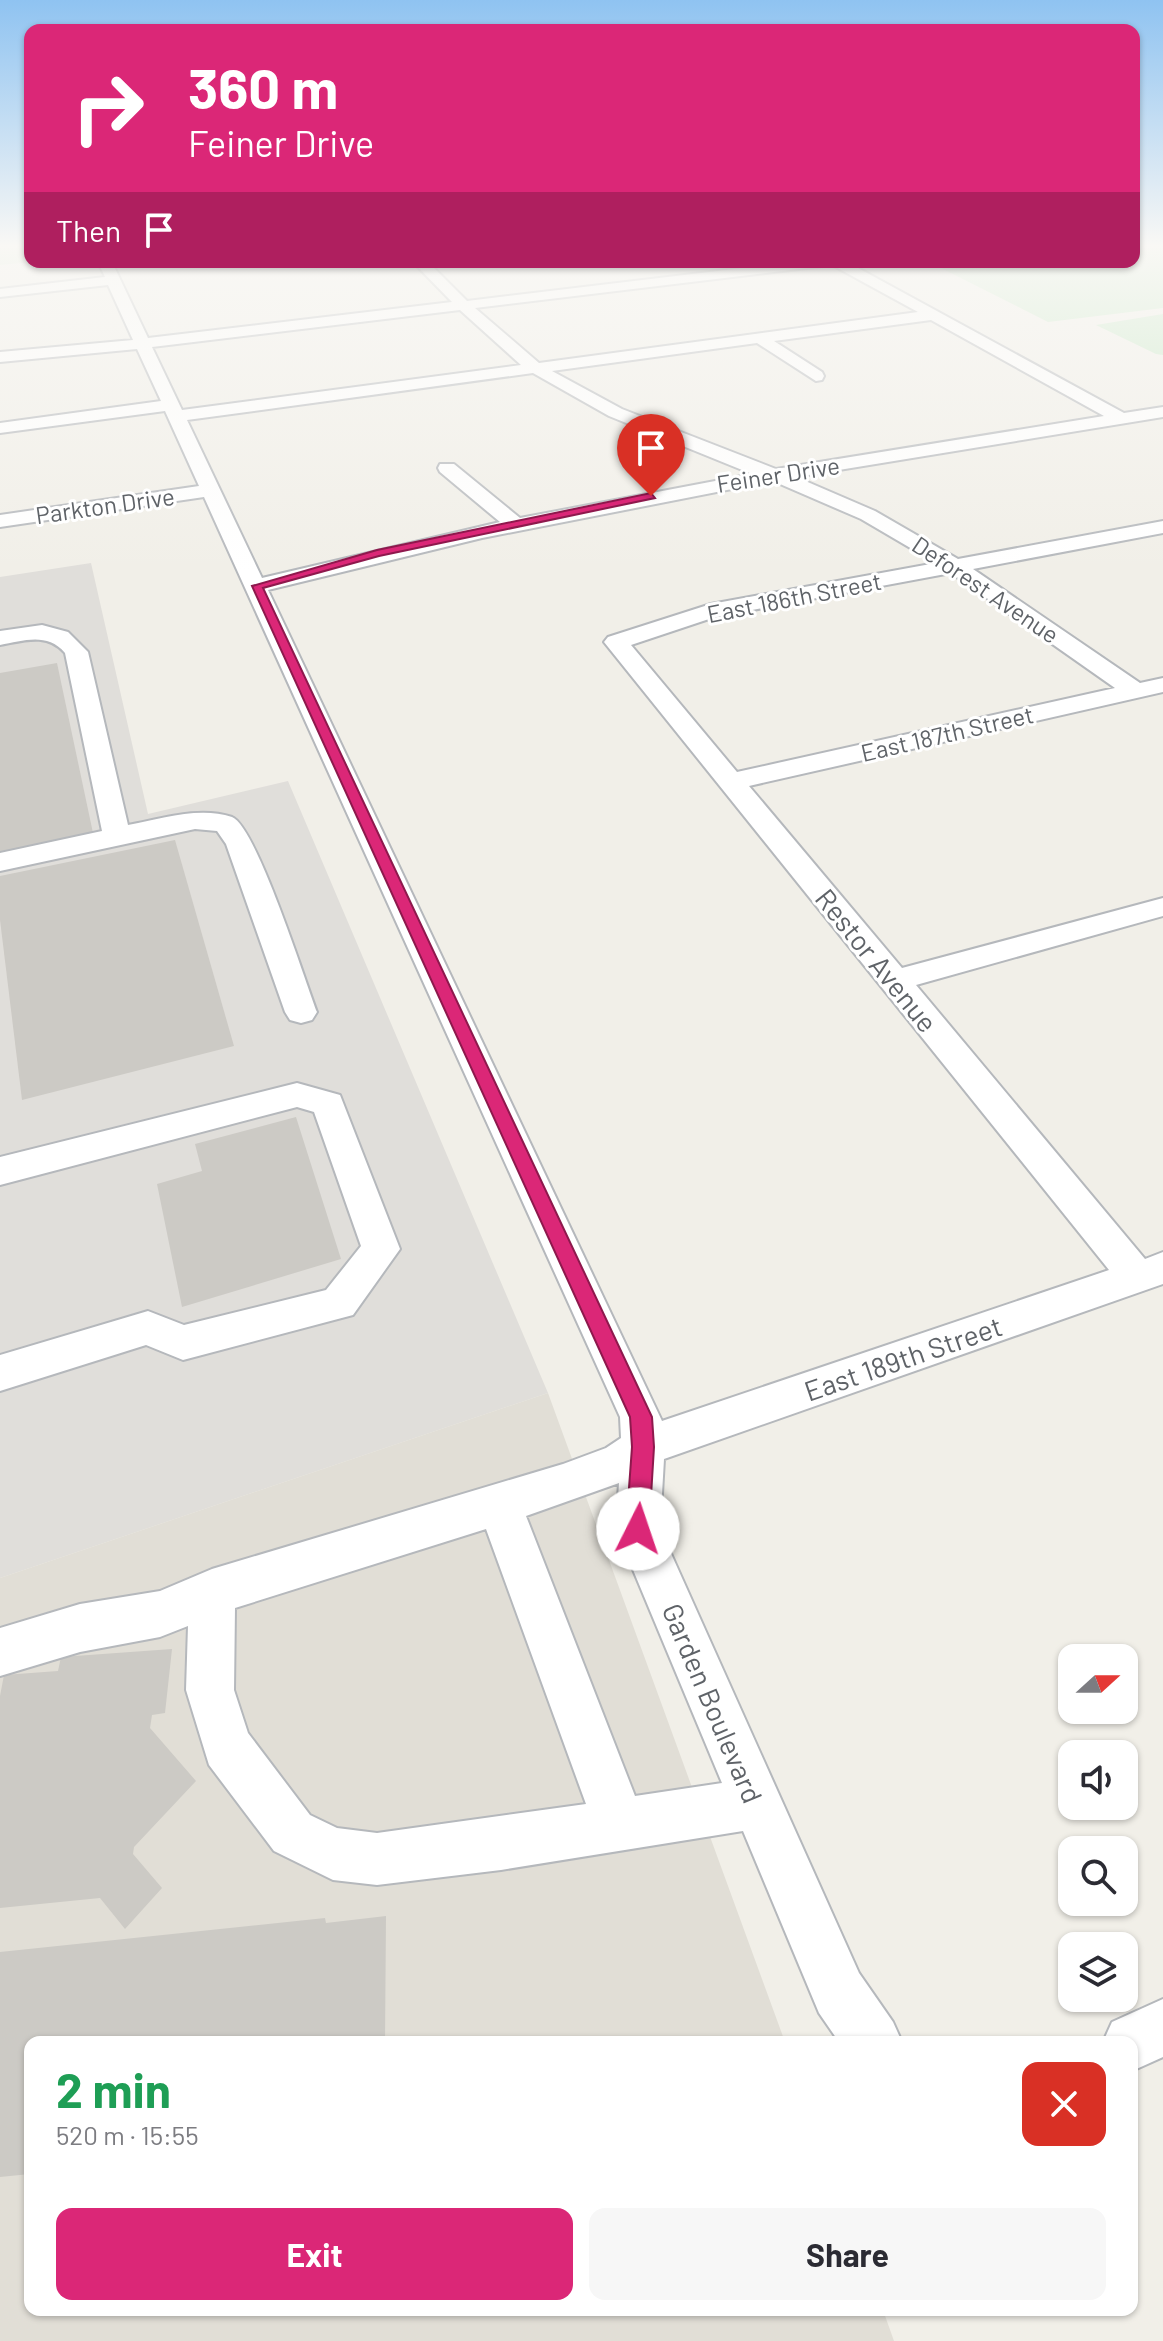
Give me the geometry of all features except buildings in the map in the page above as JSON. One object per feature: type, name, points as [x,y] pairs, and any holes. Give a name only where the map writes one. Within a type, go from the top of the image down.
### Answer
[{"type":"street","points":[[0,357],[45,352]]},
{"type":"street","name":"Garden Boulevard","points":[[148,352],[641,1417],[643,1447],[638,1529],[839,1993],[869,2036]]},
{"type":"street","name":"Deforest Avenue","points":[[515,352],[536,368],[624,417],[867,515],[958,565],[1136,691]]},
{"type":"street","points":[[0,428],[174,411],[658,352]]},
{"type":"street","points":[[781,352],[816,376]]},
{"type":"street","points":[[1000,352],[1122,419]]},
{"type":"street","name":"Feiner Drive","points":[[257,586],[377,554],[514,523],[774,475],[1163,412]]},
{"type":"street","points":[[447,468],[514,523]]},
{"type":"street","name":"Parkton Drive","points":[[0,521],[210,490]]},
{"type":"street","name":"East 186th Street","points":[[616,642],[711,611],[1163,527]]},
{"type":"street","points":[[0,638],[48,630],[68,639],[76,652],[117,836]]},
{"type":"street","name":"Restor Avenue","points":[[616,642],[894,981],[1150,1273]]},
{"type":"street","name":"East 187th Street","points":[[730,782],[1163,685]]},
{"type":"street","points":[[0,862],[195,821],[226,824],[240,843],[301,1012]]},
{"type":"street","points":[[894,981],[1163,907]]},
{"type":"street","points":[[0,1171],[297,1095],[328,1104],[381,1249],[339,1303],[183,1343],[148,1328],[0,1373]]},
{"type":"street","name":"East 189th Street","points":[[0,1652],[80,1628],[160,1614],[212,1592],[499,1504],[605,1468],[643,1447],[1150,1273]]},
{"type":"street","points":[[499,1504],[620,1825]]},
{"type":"street","points":[[212,1592],[210,1690],[227,1747],[292,1833],[333,1854],[377,1859],[501,1844],[756,1803]]},
{"type":"street","points":[[1138,2039],[1163,2028]]},
{"type":"shaded area","points":[[91,563],[148,814],[288,781],[548,1393],[0,1578],[0,577]]},
{"type":"shaded area","points":[[548,1393],[783,2036],[24,2036],[24,2316],[885,2316],[894,2341],[0,2341],[0,1578]]},
{"type":"route","points":[[638,1529],[643,1447],[641,1417],[257,586],[377,554],[651,496]]}]
